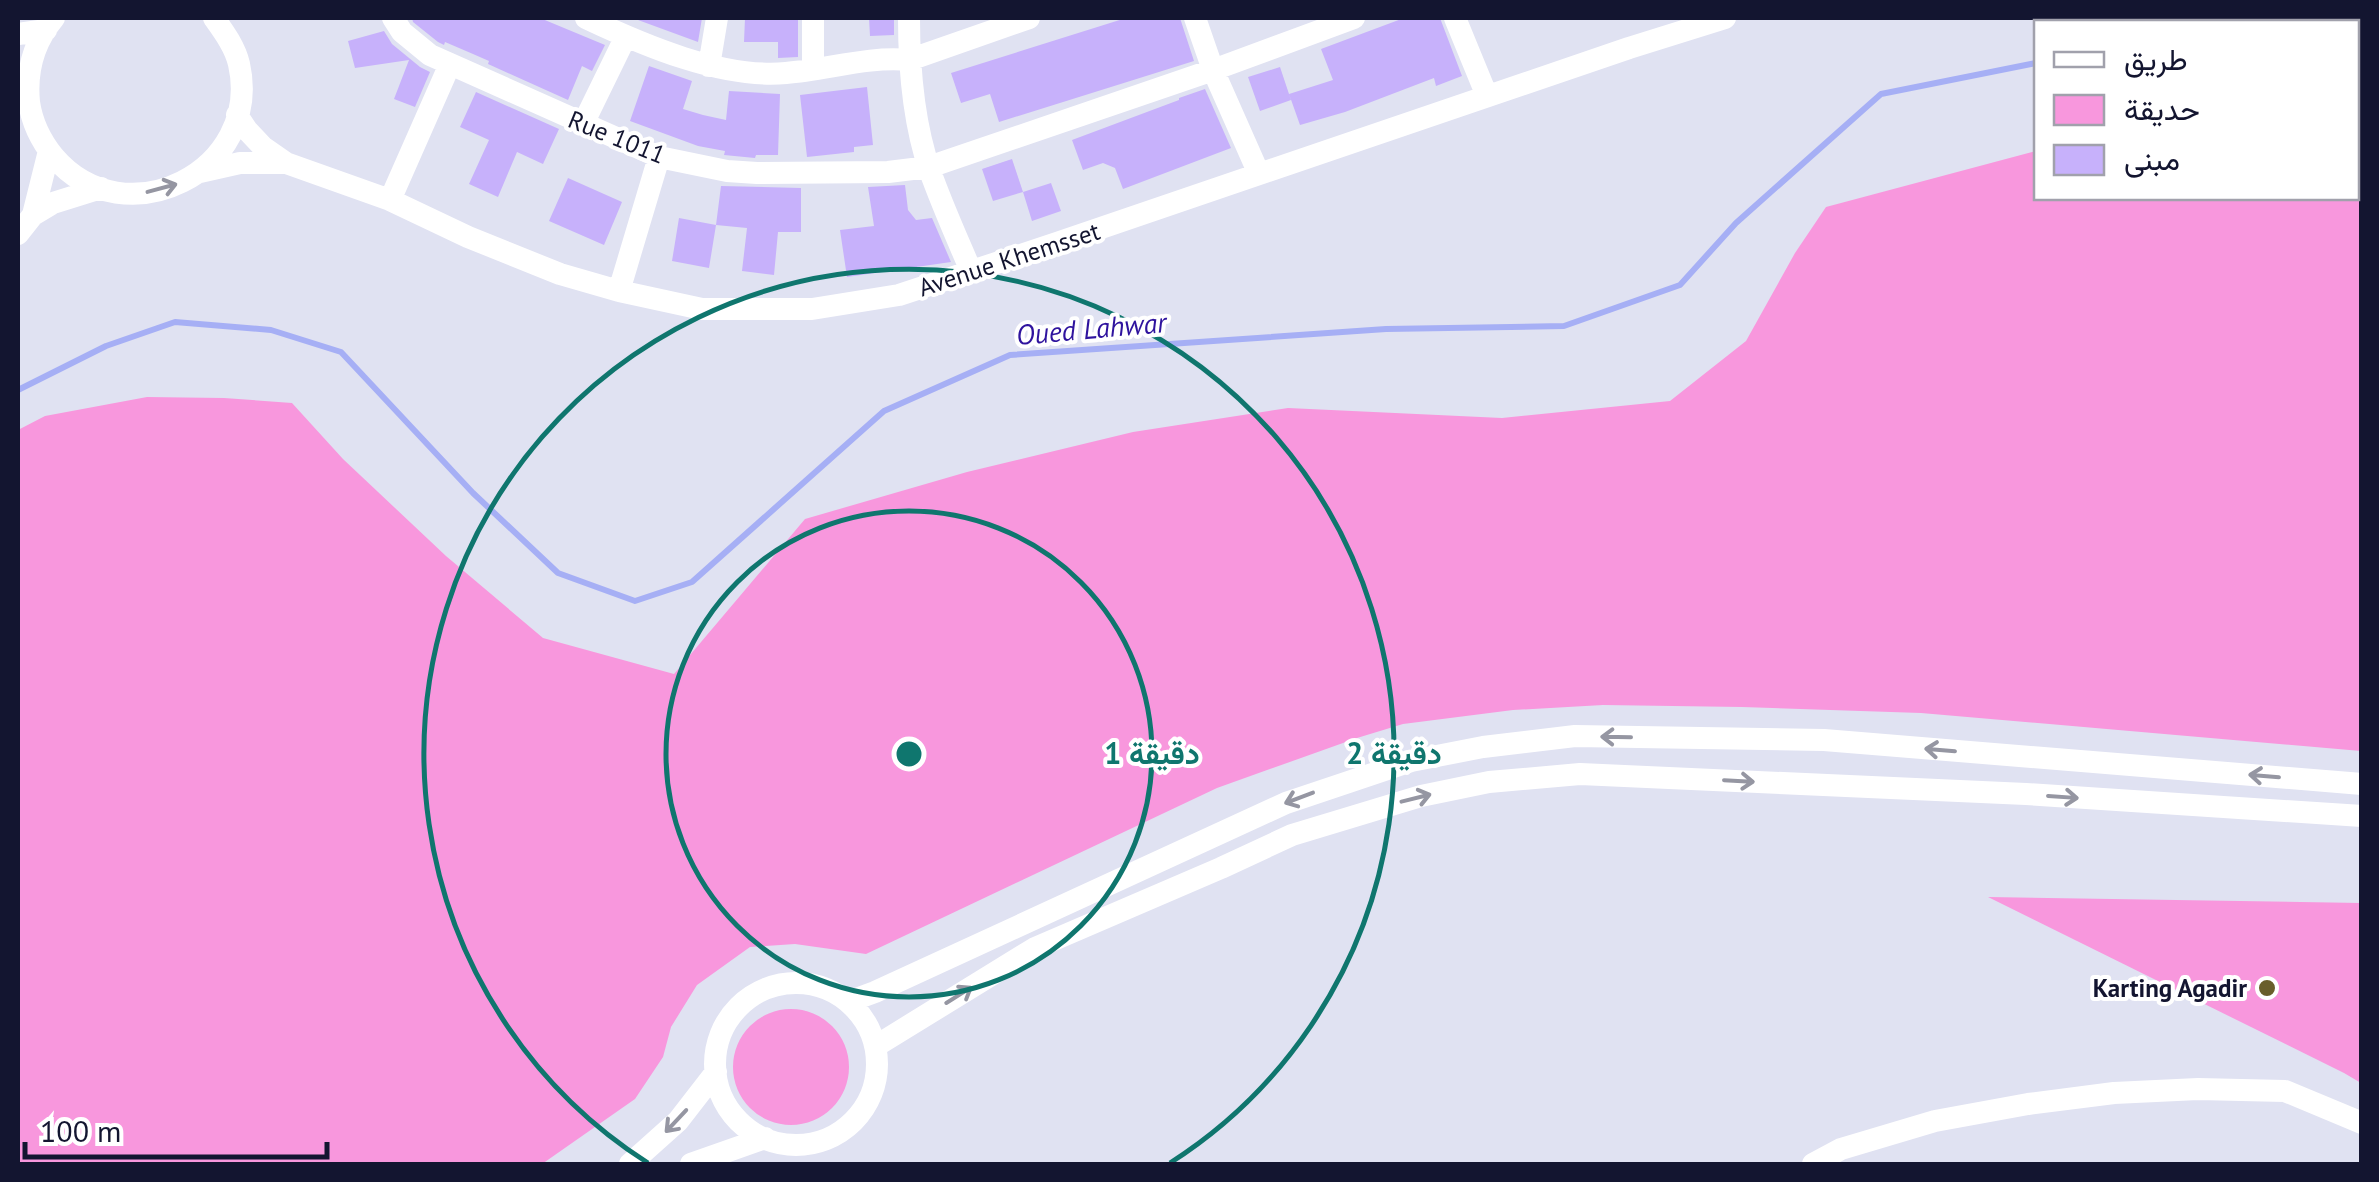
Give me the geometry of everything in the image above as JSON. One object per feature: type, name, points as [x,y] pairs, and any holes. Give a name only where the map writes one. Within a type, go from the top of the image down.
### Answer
[{"type":"street","points":[[199,172],[220,152],[237,115],[241,93],[238,64],[228,38],[214,18]]},
{"type":"street","name":"Rue 1011","points":[[393,18],[414,45],[430,55],[584,124],[659,156],[757,174],[888,172],[929,167],[1354,18]]},
{"type":"street","points":[[589,18],[709,66],[765,73],[888,58],[909,60],[1018,19]]},
{"type":"street","points":[[709,66],[717,18]]},
{"type":"street","points":[[813,18],[813,68]]},
{"type":"street","points":[[909,18],[914,103],[929,167],[971,272]]},
{"type":"street","points":[[1194,18],[1259,174]]},
{"type":"street","points":[[1456,18],[1487,96]]},
{"type":"street","name":"Avenue Khemsset","points":[[237,115],[263,147],[286,163],[390,200],[560,274],[702,308],[812,309],[898,295],[971,272],[1718,18]]},
{"type":"street","points":[[18,34],[50,24]]},
{"type":"street","points":[[50,24],[22,78],[31,114],[43,143],[63,167],[101,188]]},
{"type":"street","points":[[584,124],[626,36]]},
{"type":"street","points":[[390,200],[450,64]]},
{"type":"street","points":[[18,234],[32,215],[50,151]]},
{"type":"street","points":[[619,291],[659,156]]},
{"type":"street","name":"Avenue Khemsset","points":[[101,188],[128,194],[163,191],[199,172],[240,163],[286,163]]},
{"type":"street","points":[[32,215],[53,203],[101,188]]},
{"type":"street","points":[[848,1002],[1286,803],[1412,760],[1483,747],[1575,736],[1824,740],[2362,784]]},
{"type":"street","points":[[876,1046],[1036,948],[1292,835],[1420,796],[1488,782],[1580,774],[2026,794],[2362,816]]},
{"type":"street","points":[[805,983],[830,990],[864,1019],[876,1046],[874,1083],[866,1106],[855,1120],[827,1139],[785,1144],[764,1138],[746,1128],[734,1115],[718,1084],[715,1058],[721,1032],[734,1010],[754,994],[779,984],[805,983]]},
{"type":"street","points":[[630,1164],[678,1121],[716,1072]]},
{"type":"street","points":[[1812,1164],[1841,1149],[1935,1121],[2114,1093],[2198,1088],[2285,1092],[2362,1123]]},
{"type":"street","points":[[691,1164],[764,1138]]},
{"type":"green space","points":[[2359,148],[2361,751],[1921,713],[1742,707],[1603,705],[1513,710],[1403,724],[1217,788],[866,954],[795,944],[750,947],[697,985],[671,1027],[663,1057],[635,1099],[542,1164],[18,1164],[18,430],[45,416],[147,397],[292,403],[343,459],[446,556],[543,638],[674,674],[805,519],[967,472],[1133,432],[1288,408],[1502,418],[1670,401],[1746,341],[1795,253],[1826,207],[2034,152],[2034,200],[2359,200]]},
{"type":"green space","name":"Karting Agadir","points":[[1988,897],[2361,903],[2361,1083],[2344,1073]]},
{"type":"green space","points":[[791,1009],[813,1014],[832,1026],[844,1045],[849,1067],[844,1089],[832,1108],[813,1120],[791,1125],[769,1120],[750,1108],[738,1089],[733,1067],[738,1045],[750,1026],[769,1014]]},
{"type":"building","points":[[412,18],[540,18],[605,45],[592,71],[582,66],[568,100],[488,64],[489,61],[438,42]]},
{"type":"building","points":[[702,18],[698,42],[638,20]]},
{"type":"building","points":[[745,18],[798,18],[798,57],[778,58],[778,42],[744,42]]},
{"type":"building","points":[[869,18],[894,18],[894,35],[870,36]]},
{"type":"building","points":[[1126,18],[1180,18],[1194,61],[999,122],[990,94],[961,103],[951,73]]},
{"type":"building","points":[[1404,18],[1440,18],[1462,76],[1436,86],[1434,78],[1300,125],[1289,94],[1333,80],[1321,49]]},
{"type":"building","points":[[384,31],[392,44],[430,72],[415,107],[394,99],[409,60],[355,68],[348,41]]},
{"type":"building","points":[[649,66],[692,81],[683,109],[726,120],[729,91],[780,94],[778,155],[724,155],[725,151],[698,146],[630,121]]},
{"type":"building","points":[[1280,67],[1291,100],[1260,111],[1248,77]]},
{"type":"building","points":[[867,87],[873,145],[854,147],[854,152],[807,157],[800,95]]},
{"type":"building","points":[[1205,89],[1231,148],[1123,189],[1115,168],[1103,163],[1083,170],[1072,140]]},
{"type":"building","points":[[476,92],[559,129],[543,164],[517,152],[498,197],[469,184],[489,140],[460,127]]},
{"type":"building","points":[[1012,159],[1023,192],[993,201],[982,169]]},
{"type":"building","points":[[568,178],[622,202],[604,245],[549,221]]},
{"type":"building","points":[[1051,183],[1061,211],[1032,221],[1023,192]]},
{"type":"building","points":[[905,185],[908,210],[916,220],[932,218],[951,262],[847,277],[840,230],[874,226],[868,187]]},
{"type":"building","points":[[721,186],[801,188],[801,232],[778,232],[774,275],[742,271],[747,228],[716,225]]},
{"type":"building","points":[[679,218],[716,225],[709,268],[672,261]]},
{"type":"waterway","name":"Oued Lahwar","points":[[18,390],[106,346],[175,322],[271,330],[341,352],[473,493],[558,573],[635,601],[692,582],[884,411],[1010,355],[1386,329],[1564,326],[1680,285],[1736,223],[1881,94],[2034,63]]},
{"type":"place","name":"Karting Agadir","points":[[2267,988]]}]
